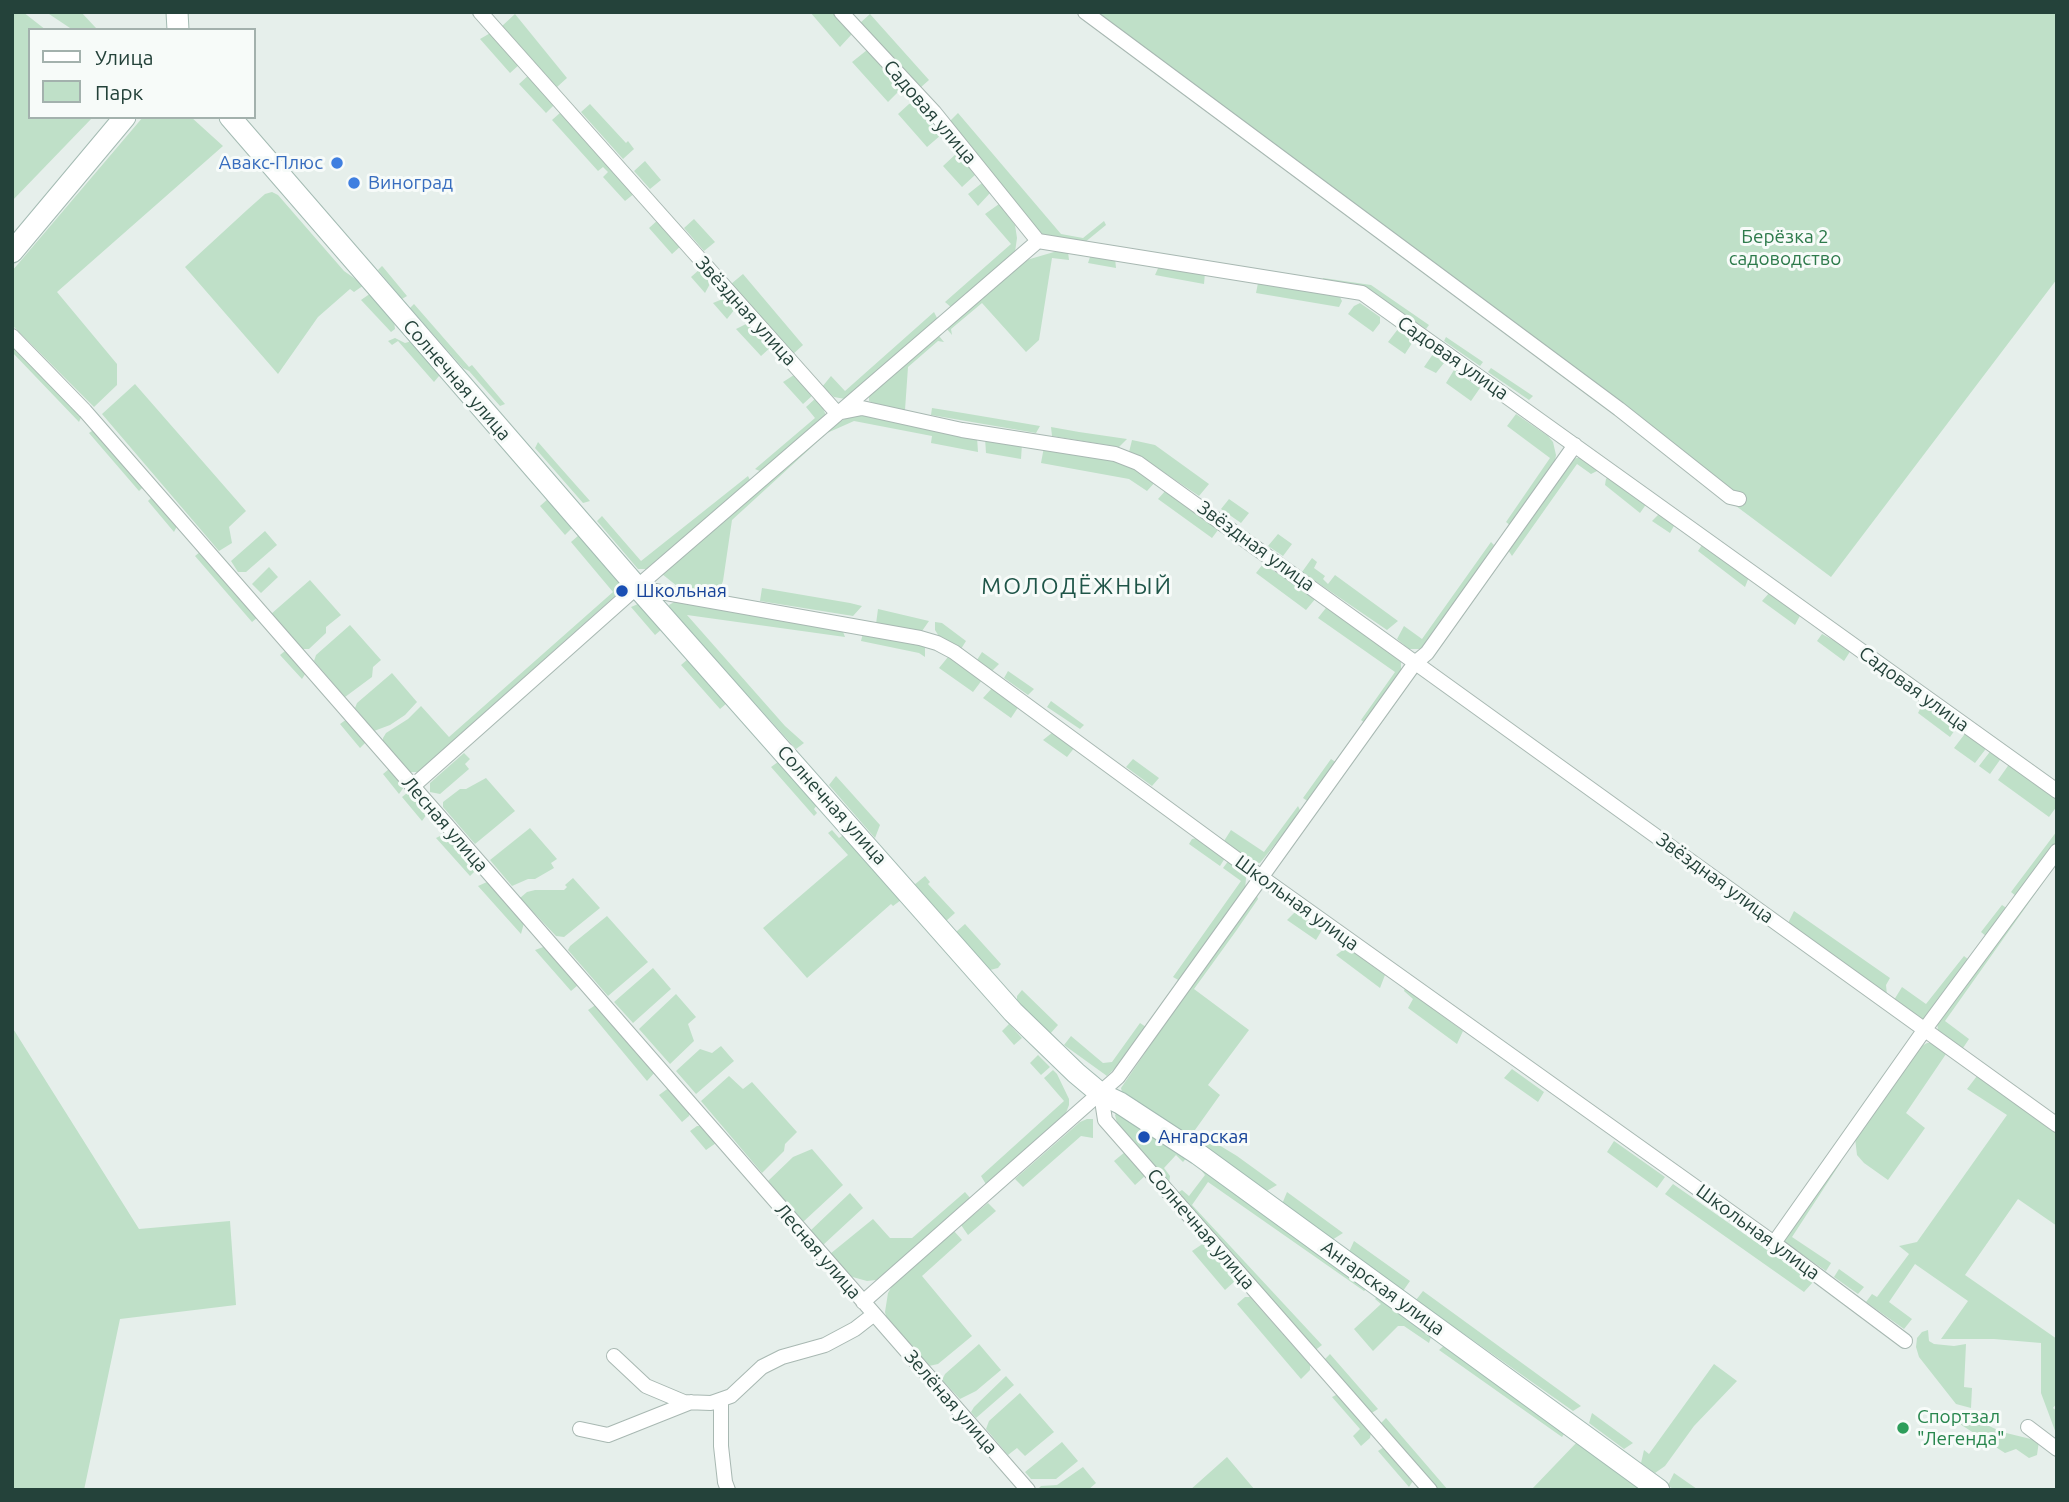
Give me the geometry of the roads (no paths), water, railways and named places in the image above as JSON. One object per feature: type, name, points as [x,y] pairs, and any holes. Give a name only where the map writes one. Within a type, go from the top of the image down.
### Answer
[{"type":"street","name":"Звёздная улица","points":[[480,12],[837,413],[862,408],[962,430],[1115,454],[1138,463],[2057,1125]]},
{"type":"street","name":"Садовая улица","points":[[841,12],[934,112],[1038,241],[1362,293],[2057,792]]},
{"type":"street","points":[[1085,12],[1619,409],[1730,497],[1739,499]]},
{"type":"street","points":[[12,252],[123,119]]},
{"type":"street","name":"Солнечная улица","points":[[232,119],[637,587],[1013,1012],[1101,1094],[1105,1120],[1430,1490]]},
{"type":"street","points":[[412,787],[637,587],[1038,241]]},
{"type":"street","name":"Лесная улица","points":[[12,336],[85,411],[873,1315]]},
{"type":"street","points":[[863,1302],[1118,1077],[1415,663],[1427,653],[1575,444]]},
{"type":"street","name":"Школьная улица","points":[[637,587],[920,638],[954,652],[1261,877],[1774,1243],[1905,1341]]},
{"type":"street","points":[[1774,1243],[1925,1029],[2057,851]]},
{"type":"street","name":"Ангарская улица","points":[[1101,1094],[1120,1103],[1198,1154],[1659,1490]]},
{"type":"street","points":[[614,1356],[646,1386],[684,1402],[711,1403],[731,1396],[762,1367],[782,1357],[825,1345],[855,1329],[873,1315]]},
{"type":"street","name":"Зелёная улица","points":[[873,1315],[945,1393],[1028,1490]]},
{"type":"street","points":[[721,1400],[721,1446],[725,1482],[729,1490]]},
{"type":"street","points":[[580,1429],[608,1435],[692,1402]]},
{"type":"street","points":[[2028,1427],[2057,1449]]},
{"type":"place","name":"Авакс-Плюс","points":[[337,163]]},
{"type":"place","name":"Виноград","points":[[354,183]]},
{"type":"place","name":"Школьная","points":[[622,591]]},
{"type":"place","name":"Ангарская","points":[[1144,1137]]},
{"type":"place","name":"Спортзал \"Легенда\"","points":[[1903,1428]]},
{"type":"district","name":"МОЛОДЁЖНЫЙ","points":[[1077,586]]},
{"type":"park label","name":"Берёзка 2 садоводство","points":[[1785,248]]}]
